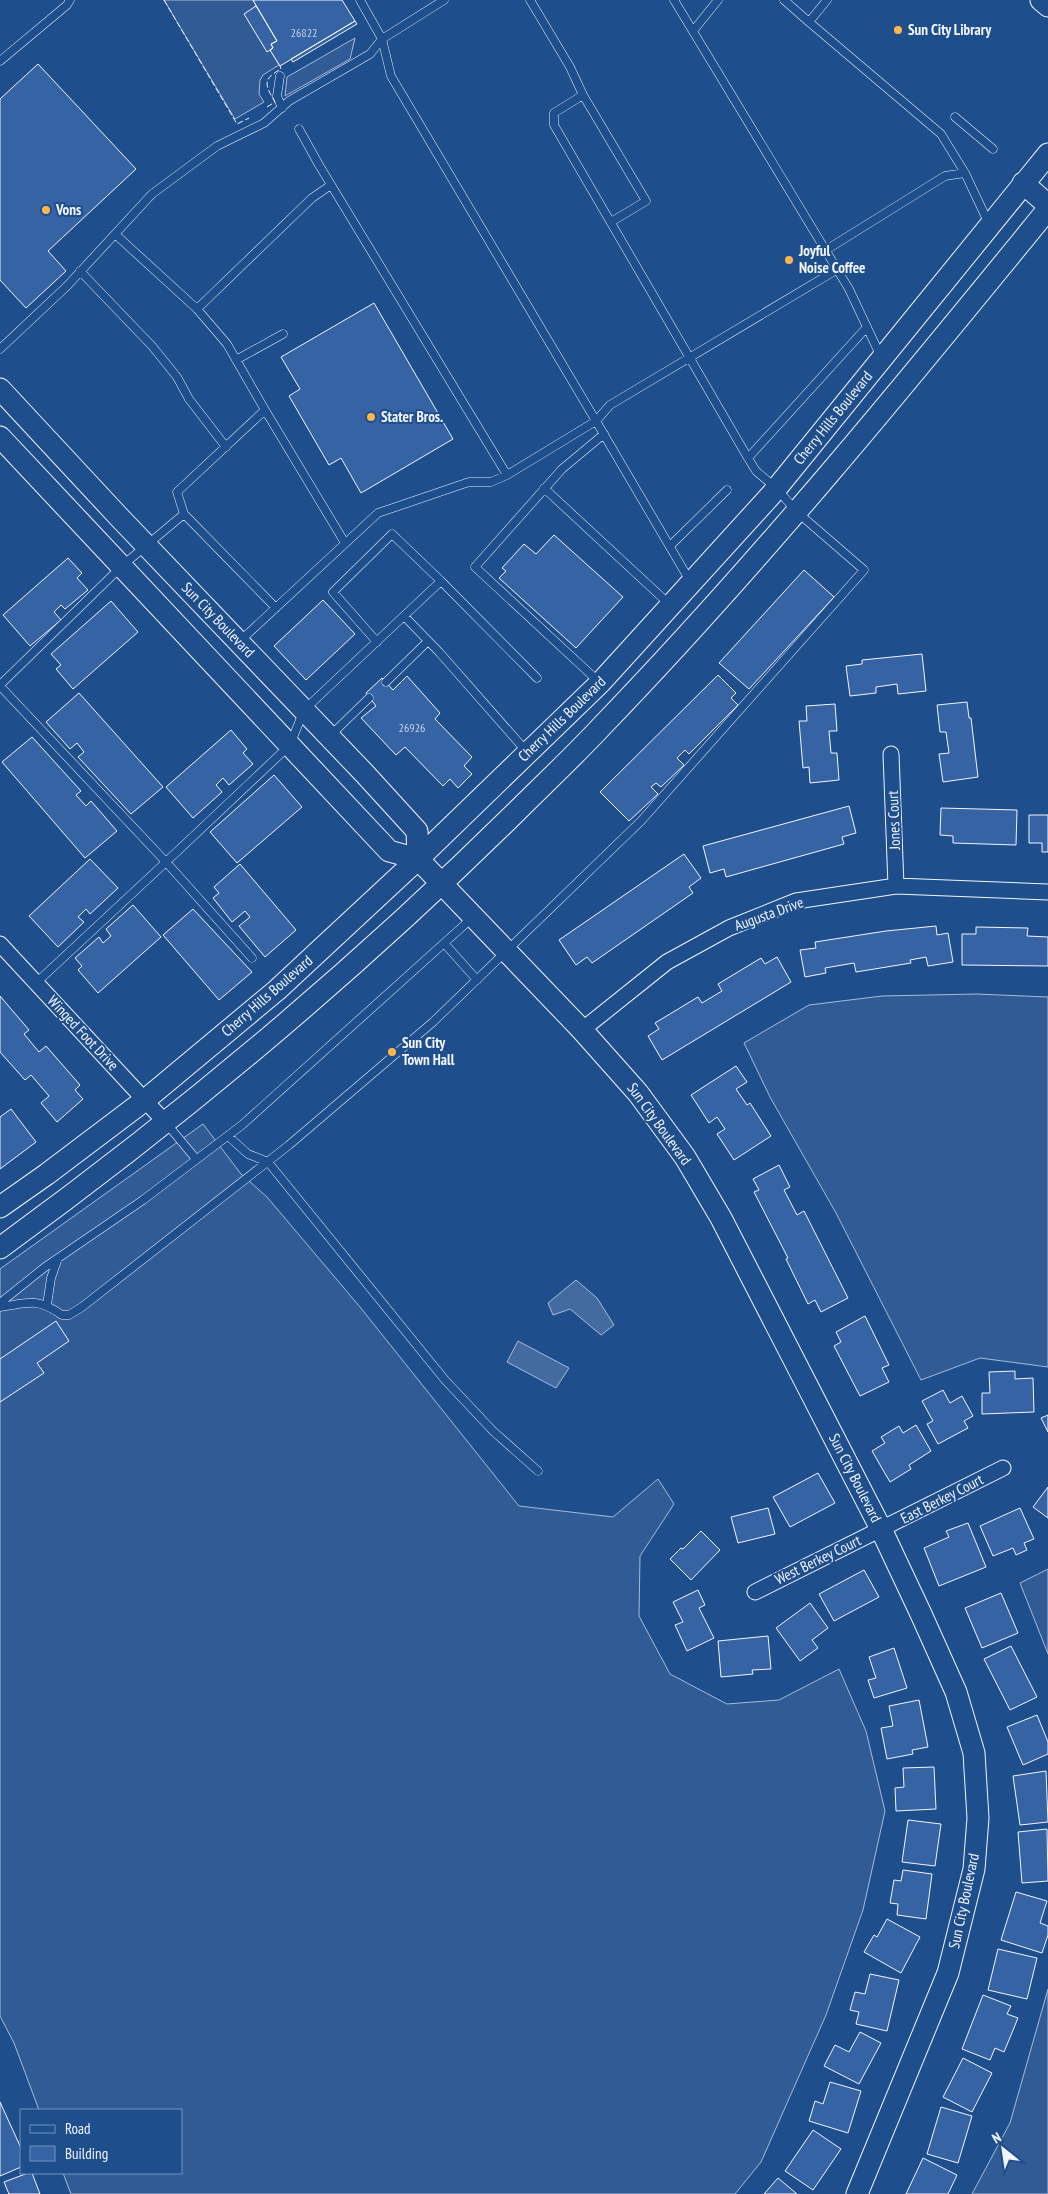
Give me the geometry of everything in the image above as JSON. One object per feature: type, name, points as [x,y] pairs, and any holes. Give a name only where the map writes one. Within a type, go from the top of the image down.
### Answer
[{"type":"street","points":[[1041,0],[1048,6]]},
{"type":"street","name":"Cherry Hills Boulevard","points":[[0,1207],[145,1100],[277,990],[418,859],[600,683],[776,488],[1022,183],[1048,154]]},
{"type":"street","points":[[1022,183],[1048,207]]},
{"type":"street","name":"Cherry Hills Boulevard","points":[[0,1248],[166,1123],[341,977],[442,884],[600,729],[753,564],[798,512],[1048,207]]},
{"type":"street","name":"Sun City Boulevard","points":[[0,389],[417,831],[418,859],[582,1030],[638,1093],[684,1157],[721,1218],[881,1529],[922,1614],[956,1692],[974,1753],[978,1818],[974,1869],[948,1973],[857,2194]]},
{"type":"street","points":[[0,437],[389,851],[418,859]]},
{"type":"street","name":"Jones Court","points":[[891,754],[896,886]]},
{"type":"street","name":"Augusta Drive","points":[[582,1030],[667,962],[729,928],[796,901],[896,886],[1048,892]]},
{"type":"street","name":"Winged Foot Drive","points":[[0,944],[166,1123]]},
{"type":"street","name":"East Berkey Court","points":[[881,1529],[1003,1468]]},
{"type":"street","name":"West Berkey Court","points":[[755,1592],[881,1529]]},
{"type":"lane","points":[[0,61],[67,5],[70,0]]},
{"type":"lane","points":[[360,0],[382,39],[391,76],[691,582]]},
{"type":"lane","points":[[0,349],[80,271],[152,194],[217,146],[264,122],[289,101],[370,54],[382,39],[444,0]]},
{"type":"lane","points":[[530,0],[570,67],[583,96],[646,201],[611,222]]},
{"type":"lane","points":[[674,0],[838,269],[882,358]]},
{"type":"lane","points":[[693,32],[718,0]]},
{"type":"lane","points":[[784,0],[941,134],[965,173],[989,224]]},
{"type":"lane","points":[[809,22],[827,0]]},
{"type":"lane","points":[[280,76],[277,96],[282,108]]},
{"type":"lane","points":[[0,1307],[35,1302],[47,1304],[62,1315],[69,1315],[82,1307],[268,1162],[433,1022],[641,821],[864,570],[798,512],[776,488],[756,471],[748,458],[554,125],[554,112],[583,96]]},
{"type":"lane","points":[[954,118],[993,150]]},
{"type":"lane","points":[[300,129],[330,185],[507,475]]},
{"type":"lane","points":[[826,250],[945,176],[965,173]]},
{"type":"lane","points":[[197,309],[312,198],[330,185]]},
{"type":"lane","points":[[114,234],[197,309],[227,344],[346,543]]},
{"type":"lane","points":[[239,642],[378,513],[469,482],[491,482],[507,475],[596,421],[610,405],[838,269]]},
{"type":"lane","points":[[80,271],[152,346],[177,377],[189,399],[226,447]]},
{"type":"lane","points":[[748,458],[867,327]]},
{"type":"lane","points":[[236,360],[283,334]]},
{"type":"lane","points":[[265,410],[177,492],[184,514],[276,608]]},
{"type":"lane","points":[[600,683],[475,567],[562,469],[604,434]]},
{"type":"lane","points":[[544,488],[671,605]]},
{"type":"lane","points":[[670,546],[727,490]]},
{"type":"lane","points":[[184,514],[123,566],[0,685],[166,862],[252,958]]},
{"type":"lane","points":[[377,642],[332,592],[392,534],[537,678]]},
{"type":"lane","points":[[36,983],[290,745],[304,710],[441,581]]},
{"type":"lane","points":[[404,616],[528,753]]},
{"type":"lane","points":[[386,682],[428,641]]},
{"type":"lane","points":[[329,737],[369,698]]},
{"type":"lane","points":[[0,1303],[58,1258],[143,1200],[249,1119],[474,917]]},
{"type":"lane","points":[[444,943],[477,980]]},
{"type":"lane","points":[[166,1123],[196,1159]]},
{"type":"lane","points":[[228,1136],[248,1154],[268,1162],[445,1380],[493,1431],[538,1471]]},
{"type":"lane","points":[[47,1304],[50,1278],[58,1258]]},
{"type":"shaded area","points":[[164,0],[253,0],[256,6],[248,12],[279,65],[263,75],[260,80],[259,94],[264,102],[235,119]]},
{"type":"shaded area","points":[[355,38],[350,59],[285,96],[287,77]]},
{"type":"shaded area","points":[[976,994],[1048,997],[1048,1367],[980,1358],[921,1380],[836,1213],[770,1097],[744,1043],[809,1005],[882,996]]},
{"type":"shaded area","points":[[203,1124],[241,1174],[267,1197],[360,1307],[519,1506],[613,1517],[658,1479],[674,1504],[640,1556],[639,1616],[670,1674],[727,1704],[779,1700],[839,1669],[866,1731],[885,1811],[863,1910],[826,2015],[761,2162],[735,2194],[71,2194],[63,2174],[182,2174],[182,2109],[39,2109],[14,2043],[0,2016],[0,1269]]},
{"type":"shaded area","points":[[576,1280],[597,1298],[614,1325],[601,1335],[570,1309],[553,1315],[548,1303]]},
{"type":"shaded area","points":[[518,1341],[569,1368],[556,1388],[507,1362]]},
{"type":"shaded area","points":[[1048,1569],[1048,1654],[1020,1583]]},
{"type":"shaded area","points":[[1048,1989],[1048,2194],[972,2194],[1010,2123]]},
{"type":"building","points":[[253,0],[342,0],[355,21],[280,66],[270,50],[273,48],[271,44],[277,41]]},
{"type":"building","points":[[256,6],[277,41],[271,44],[273,48],[267,52],[244,14]]},
{"type":"building","points":[[355,21],[357,24],[293,62],[291,59]]},
{"type":"building","name":"Vons","points":[[38,64],[136,169],[48,251],[66,271],[26,308],[0,280],[0,99]]},
{"type":"building","name":"Stater Bros.","points":[[374,303],[453,439],[361,493],[341,458],[329,465],[289,396],[300,389],[281,357]]},
{"type":"building","points":[[554,535],[623,597],[576,648],[499,578],[506,571],[502,568],[524,544],[536,554]]},
{"type":"building","points":[[68,558],[82,573],[77,578],[88,590],[65,609],[61,605],[54,612],[61,620],[30,646],[3,615]]},
{"type":"building","points":[[804,570],[834,597],[749,689],[719,663]]},
{"type":"building","points":[[323,600],[355,634],[306,680],[274,646]]},
{"type":"building","points":[[111,601],[138,632],[73,689],[56,669],[61,665],[51,654]]},
{"type":"building","points":[[922,654],[926,691],[898,694],[897,684],[876,687],[876,693],[850,696],[846,666],[862,664],[862,660]]},
{"type":"building","points":[[718,675],[736,693],[731,698],[738,705],[689,754],[685,750],[677,758],[684,765],[661,787],[656,783],[651,787],[658,794],[629,821],[600,792]]},
{"type":"building","points":[[407,676],[440,713],[435,719],[472,757],[464,766],[472,774],[458,788],[450,779],[443,786],[405,747],[396,755],[361,718],[376,706],[366,693],[382,678],[393,690]]},
{"type":"building","points":[[79,693],[163,787],[131,814],[78,757],[84,752],[77,743],[70,749],[46,722]]},
{"type":"building","points":[[967,702],[969,718],[971,718],[978,777],[943,782],[939,754],[949,753],[946,732],[940,732],[937,705]]},
{"type":"building","points":[[835,704],[837,731],[829,731],[831,753],[837,753],[839,780],[810,783],[809,767],[803,768],[799,721],[807,721],[806,706]]},
{"type":"building","points":[[231,730],[247,749],[243,753],[253,764],[229,785],[223,778],[216,785],[222,792],[193,818],[166,787]]},
{"type":"building","points":[[32,737],[81,791],[76,795],[86,806],[91,801],[117,831],[85,858],[2,762]]},
{"type":"building","points":[[274,775],[302,807],[237,863],[210,832]]},
{"type":"building","points":[[849,806],[856,833],[842,837],[844,844],[726,877],[724,869],[710,873],[703,846]]},
{"type":"building","points":[[941,808],[1017,810],[1016,845],[953,843],[953,836],[940,835]]},
{"type":"building","points":[[1029,815],[1048,815],[1048,852],[1042,852],[1042,843],[1029,843]]},
{"type":"building","points":[[684,854],[701,878],[689,887],[693,893],[592,963],[587,957],[576,965],[559,940]]},
{"type":"building","points":[[90,859],[118,888],[90,914],[86,909],[78,917],[84,922],[58,947],[29,916]]},
{"type":"building","points":[[240,864],[296,930],[265,957],[239,926],[250,917],[245,911],[232,922],[213,898],[219,893],[214,887]]},
{"type":"building","points":[[133,905],[161,937],[98,993],[78,970],[82,966],[75,958],[99,937],[103,943],[111,936],[106,929]]},
{"type":"building","points":[[193,909],[252,972],[219,1000],[163,935]]},
{"type":"building","points":[[936,926],[937,935],[948,933],[953,962],[928,966],[926,957],[910,960],[911,963],[856,972],[854,963],[825,968],[826,973],[805,977],[800,950],[816,948],[815,942],[886,931]]},
{"type":"building","points":[[976,927],[1028,928],[1027,936],[1048,937],[1048,966],[962,965],[962,934],[976,934]]},
{"type":"building","points":[[777,957],[791,982],[662,1060],[648,1036],[659,1029],[655,1023],[698,997],[702,1003],[722,991],[718,984],[761,958],[765,964]]},
{"type":"building","points":[[0,996],[29,1030],[24,1034],[39,1052],[46,1046],[80,1085],[75,1090],[83,1099],[57,1122],[41,1103],[49,1096],[31,1075],[25,1080],[0,1052]]},
{"type":"building","points":[[736,1066],[747,1082],[736,1089],[747,1105],[750,1103],[771,1136],[734,1160],[717,1134],[725,1129],[717,1117],[709,1123],[691,1095]]},
{"type":"building","points":[[11,1109],[36,1142],[0,1169],[0,1117]]},
{"type":"building","points":[[779,1165],[790,1187],[784,1190],[797,1215],[804,1211],[848,1298],[821,1312],[815,1300],[808,1304],[786,1259],[788,1258],[754,1192],[759,1190],[753,1179]]},
{"type":"building","points":[[865,1316],[889,1365],[882,1368],[889,1382],[860,1396],[834,1346],[841,1342],[836,1332]]},
{"type":"building","points":[[56,1321],[69,1341],[37,1363],[44,1373],[0,1402],[0,1359]]},
{"type":"building","points":[[1015,1371],[1015,1379],[1033,1378],[1034,1412],[982,1414],[982,1393],[990,1393],[989,1372]]},
{"type":"building","points":[[943,1390],[950,1403],[962,1396],[973,1416],[964,1421],[968,1428],[938,1444],[927,1424],[933,1421],[922,1401]]},
{"type":"building","points":[[1048,1415],[1048,1432],[1041,1418]]},
{"type":"building","points":[[916,1425],[931,1451],[909,1465],[911,1469],[890,1482],[872,1451],[885,1443],[881,1437],[899,1426],[903,1433]]},
{"type":"building","points":[[818,1473],[835,1503],[790,1527],[773,1497]]},
{"type":"building","points":[[1048,1487],[1048,1518],[1033,1507]]},
{"type":"building","points":[[768,1508],[775,1534],[738,1543],[731,1517]]},
{"type":"building","points":[[1020,1508],[1034,1539],[1024,1543],[1027,1550],[1016,1555],[1013,1548],[993,1556],[980,1526]]},
{"type":"building","points":[[968,1523],[986,1567],[939,1586],[924,1548],[949,1537],[946,1531]]},
{"type":"building","points":[[701,1531],[720,1550],[691,1580],[670,1559]]},
{"type":"building","points":[[864,1570],[879,1597],[834,1621],[819,1594]]},
{"type":"building","points":[[698,1590],[705,1605],[699,1608],[714,1638],[687,1651],[675,1625],[683,1622],[673,1602]]},
{"type":"building","points":[[1001,1593],[1018,1633],[982,1648],[965,1608]]},
{"type":"building","points":[[810,1603],[828,1628],[812,1640],[818,1648],[800,1661],[776,1628]]},
{"type":"building","points":[[768,1636],[771,1669],[752,1670],[753,1674],[721,1677],[718,1641]]},
{"type":"building","points":[[1011,1646],[1037,1697],[1010,1710],[984,1659]]},
{"type":"building","points":[[894,1648],[907,1688],[874,1698],[868,1680],[876,1678],[869,1657]]},
{"type":"building","points":[[919,1700],[928,1747],[912,1750],[913,1754],[887,1759],[881,1728],[893,1726],[889,1706]]},
{"type":"building","points":[[1037,1715],[1048,1742],[1048,1754],[1023,1765],[1007,1727]]},
{"type":"building","points":[[934,1767],[936,1809],[896,1811],[895,1788],[904,1787],[903,1768]]},
{"type":"building","points":[[1046,1771],[1048,1822],[1020,1825],[1013,1776]]},
{"type":"building","points":[[908,1820],[941,1824],[935,1866],[902,1862]]},
{"type":"building","points":[[1047,1829],[1048,1881],[1022,1883],[1018,1832]]},
{"type":"building","points":[[903,1870],[932,1874],[926,1919],[897,1915],[898,1904],[890,1903],[894,1880],[901,1881]]},
{"type":"building","points":[[1016,1892],[1047,1901],[1040,1923],[1048,1926],[1048,1935],[1042,1953],[1001,1940]]},
{"type":"building","points":[[887,1919],[920,1937],[901,1973],[864,1952],[874,1935],[877,1937]]},
{"type":"building","points":[[998,1949],[1037,1958],[1027,1999],[988,1990]]},
{"type":"building","points":[[870,1974],[899,1980],[887,2031],[856,2024],[859,2012],[850,2010],[855,1992],[865,1994]]},
{"type":"building","points":[[983,1995],[1011,2006],[1007,2014],[1018,2018],[1004,2052],[995,2048],[990,2060],[962,2049]]},
{"type":"building","points":[[860,2032],[881,2043],[859,2084],[824,2066],[835,2045],[849,2052]]},
{"type":"building","points":[[963,2058],[992,2073],[972,2112],[943,2097]]},
{"type":"building","points":[[830,2082],[861,2091],[848,2133],[809,2121],[815,2101],[823,2104]]},
{"type":"building","points":[[0,2102],[20,2146],[20,2167],[0,2176]]},
{"type":"building","points":[[941,2107],[972,2116],[958,2163],[927,2154]]},
{"type":"building","points":[[813,2130],[841,2149],[813,2190],[785,2171]]},
{"type":"building","points":[[923,2158],[957,2175],[948,2194],[906,2194]]},
{"type":"building","points":[[25,2174],[32,2174],[40,2194],[9,2194],[4,2182]]},
{"type":"building","points":[[778,2178],[797,2194],[764,2194]]},
{"type":"fence","points":[[164,0],[237,124],[249,118]]},
{"type":"fence","points":[[267,107],[275,102],[267,87],[268,79],[281,69],[280,66]]},
{"type":"place","name":"Sun City Library","points":[[898,30]]},
{"type":"place","name":"Vons","points":[[46,210]]},
{"type":"place","name":"Joyful Noise Coffee","points":[[789,260]]},
{"type":"place","name":"Stater Bros.","points":[[371,417]]},
{"type":"place","name":"Sun City Town Hall","points":[[392,1052]]}]
